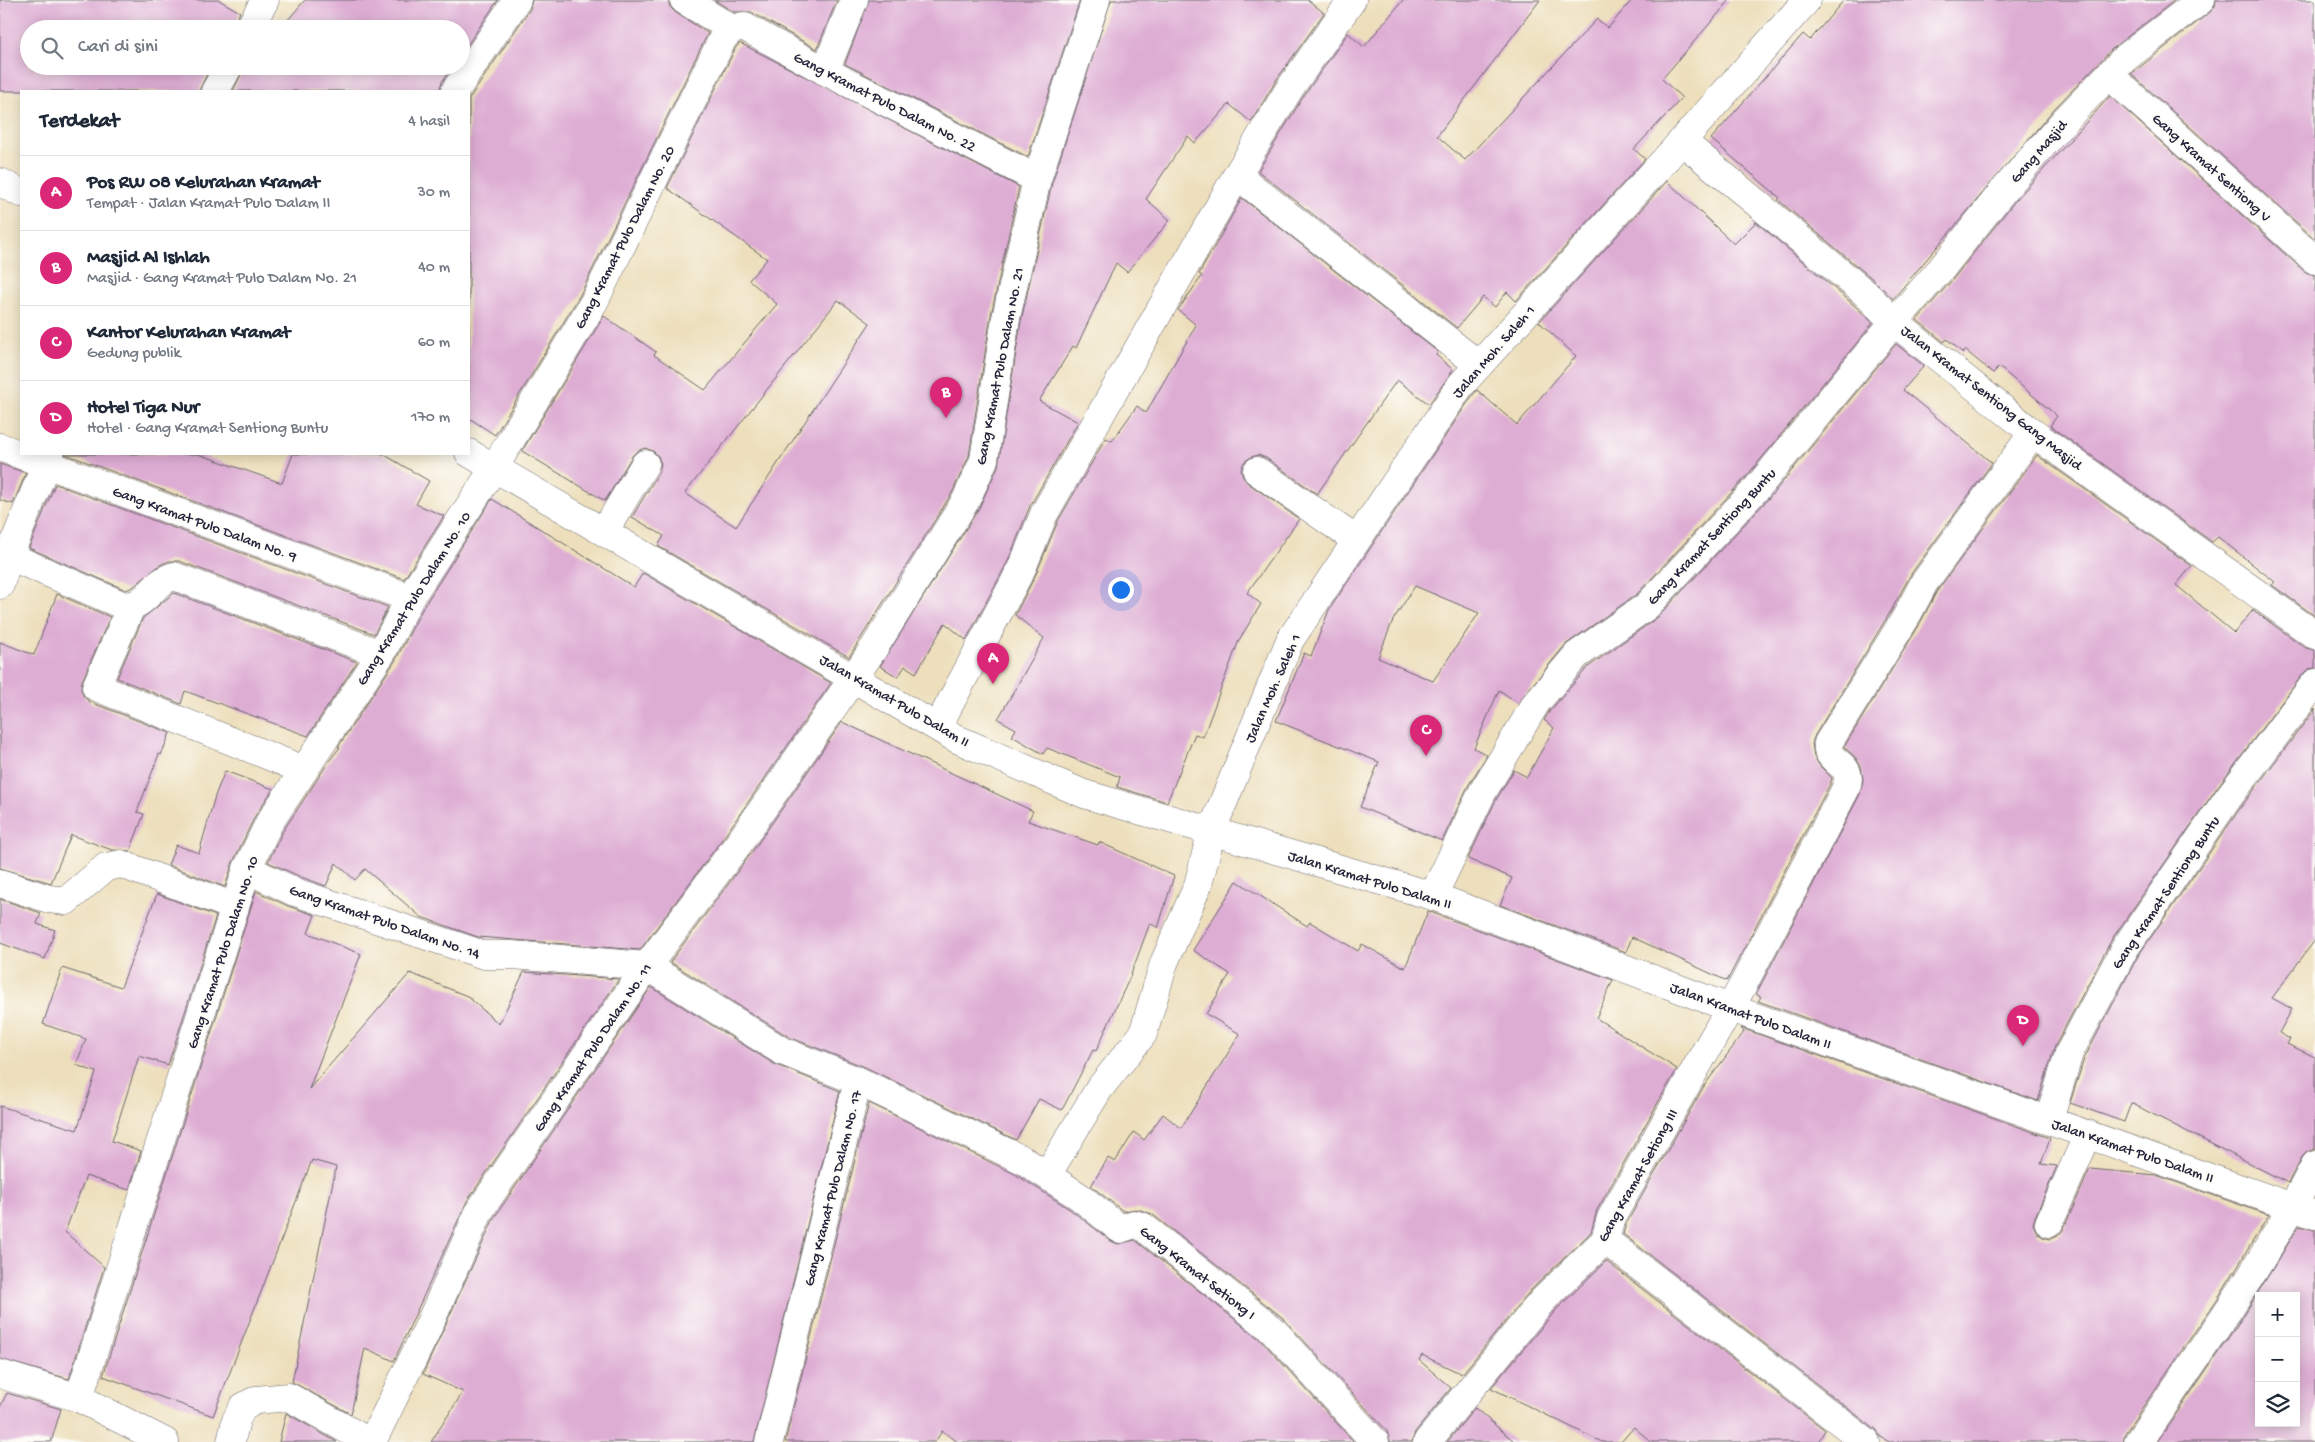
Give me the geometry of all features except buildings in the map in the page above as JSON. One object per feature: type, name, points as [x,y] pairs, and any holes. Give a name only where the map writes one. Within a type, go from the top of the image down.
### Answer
[{"type":"street","points":[[255,20],[265,0]]},
{"type":"street","points":[[470,69],[517,0]]},
{"type":"street","points":[[684,0],[732,29]]},
{"type":"street","points":[[825,71],[854,0]]},
{"type":"street","name":"Gang Kramat Pulo Dalam No. 21","points":[[854,677],[966,500],[984,460],[1006,318],[1038,179],[1096,0]]},
{"type":"street","points":[[938,726],[1022,568],[1044,514],[1237,175],[1290,88],[1352,0]]},
{"type":"street","name":"Jalan Moh. Saleh 1","points":[[1047,1175],[1099,1089],[1143,1034],[1164,963],[1198,884],[1212,830],[1290,640],[1460,386],[1807,0]]},
{"type":"street","name":"Gang Masjid","points":[[1894,322],[1941,269],[2015,176],[2064,120],[2125,58],[2202,0]]},
{"type":"street","name":"Gang Kramat Pulo Dalam No. 22","points":[[732,29],[743,26],[825,71],[1038,179]]},
{"type":"street","name":"Gang Kramat Pulo Dalam No. 20","points":[[494,468],[594,302],[723,38],[732,29]]},
{"type":"street","points":[[216,90],[224,75]]},
{"type":"street","points":[[456,90],[466,75]]},
{"type":"street","name":"Gang Kramat Sentiong V","points":[[2109,75],[2315,260]]},
{"type":"street","name":"Jalan Kramat Sentiong Gang Masjid","points":[[1682,141],[1865,293],[1894,322],[2033,433],[2315,635]]},
{"type":"street","points":[[1237,175],[1479,364]]},
{"type":"street","points":[[0,182],[20,192]]},
{"type":"street","name":"Gang Kramat Sentiong Buntu","points":[[1433,896],[1482,793],[1536,703],[1577,654],[1647,606],[1758,487],[1894,322]]},
{"type":"street","points":[[1730,1008],[1850,780],[1848,771],[1827,749],[1828,743],[1905,619],[1924,583],[2033,433]]},
{"type":"street","name":"Gang Kramat Pulo Dalam No. 9","points":[[0,447],[20,452]]},
{"type":"street","name":"Jalan Kramat Pulo Dalam II","points":[[470,454],[938,726],[957,739],[1084,794],[1433,896],[1730,1008],[2304,1210]]},
{"type":"street","name":"Gang Kramat Pulo Dalam No. 9","points":[[32,455],[48,459],[410,598]]},
{"type":"street","points":[[0,585],[9,556],[48,459]]},
{"type":"street","points":[[604,532],[644,464]]},
{"type":"street","name":"Gang Kramat Pulo Dalam No. 10","points":[[79,1398],[247,869],[269,823],[381,654],[410,598],[494,468]]},
{"type":"street","points":[[1257,471],[1356,540]]},
{"type":"street","points":[[9,556],[131,607],[139,604],[158,583],[174,576],[381,654]]},
{"type":"street","points":[[131,607],[96,687],[304,770]]},
{"type":"street","name":"Gang Kramat Pulo Dalam No. 11","points":[[371,1442],[425,1334],[480,1210],[646,966],[739,843],[854,677]]},
{"type":"street","name":"Gang Kramat Sentiong Buntu","points":[[2049,1120],[2069,1053],[2125,948],[2228,798],[2315,683]]},
{"type":"street","points":[[0,883],[49,899],[66,901],[106,867],[121,864],[235,907]]},
{"type":"street","name":"Gang Kramat Pulo Dalam No. 14","points":[[247,869],[295,892],[484,955],[512,955],[646,966]]},
{"type":"street","name":"Gang Kramat Pulo Dalam No. 17","points":[[646,966],[782,1051],[858,1081],[768,1442]]},
{"type":"street","name":"Gang Kramat Setiong III","points":[[1427,1442],[1543,1300],[1605,1240],[1611,1218],[1730,1008]]},
{"type":"street","name":"Gang Kramat Setiong I","points":[[858,1081],[1023,1160],[1080,1196],[1120,1229],[1134,1224],[1142,1226],[1273,1330],[1375,1442]]},
{"type":"street","points":[[2049,1223],[2088,1134]]},
{"type":"street","points":[[2138,1442],[2215,1331],[2304,1210],[2315,1165]]},
{"type":"street","points":[[1605,1240],[1866,1442]]},
{"type":"street","points":[[0,1374],[79,1398],[163,1441]]},
{"type":"street","points":[[231,1442],[236,1420],[243,1408],[256,1400],[289,1397],[371,1442]]},
{"type":"place","name":"Masjid Al Ishlah","points":[[946,418]]},
{"type":"place","name":"Pos RW 08 Kelurahan Kramat","points":[[993,684]]},
{"type":"place","name":"Kantor Kelurahan Kramat","points":[[1426,756]]},
{"type":"place","name":"Hotel Tiga Nur","points":[[2023,1046]]}]
